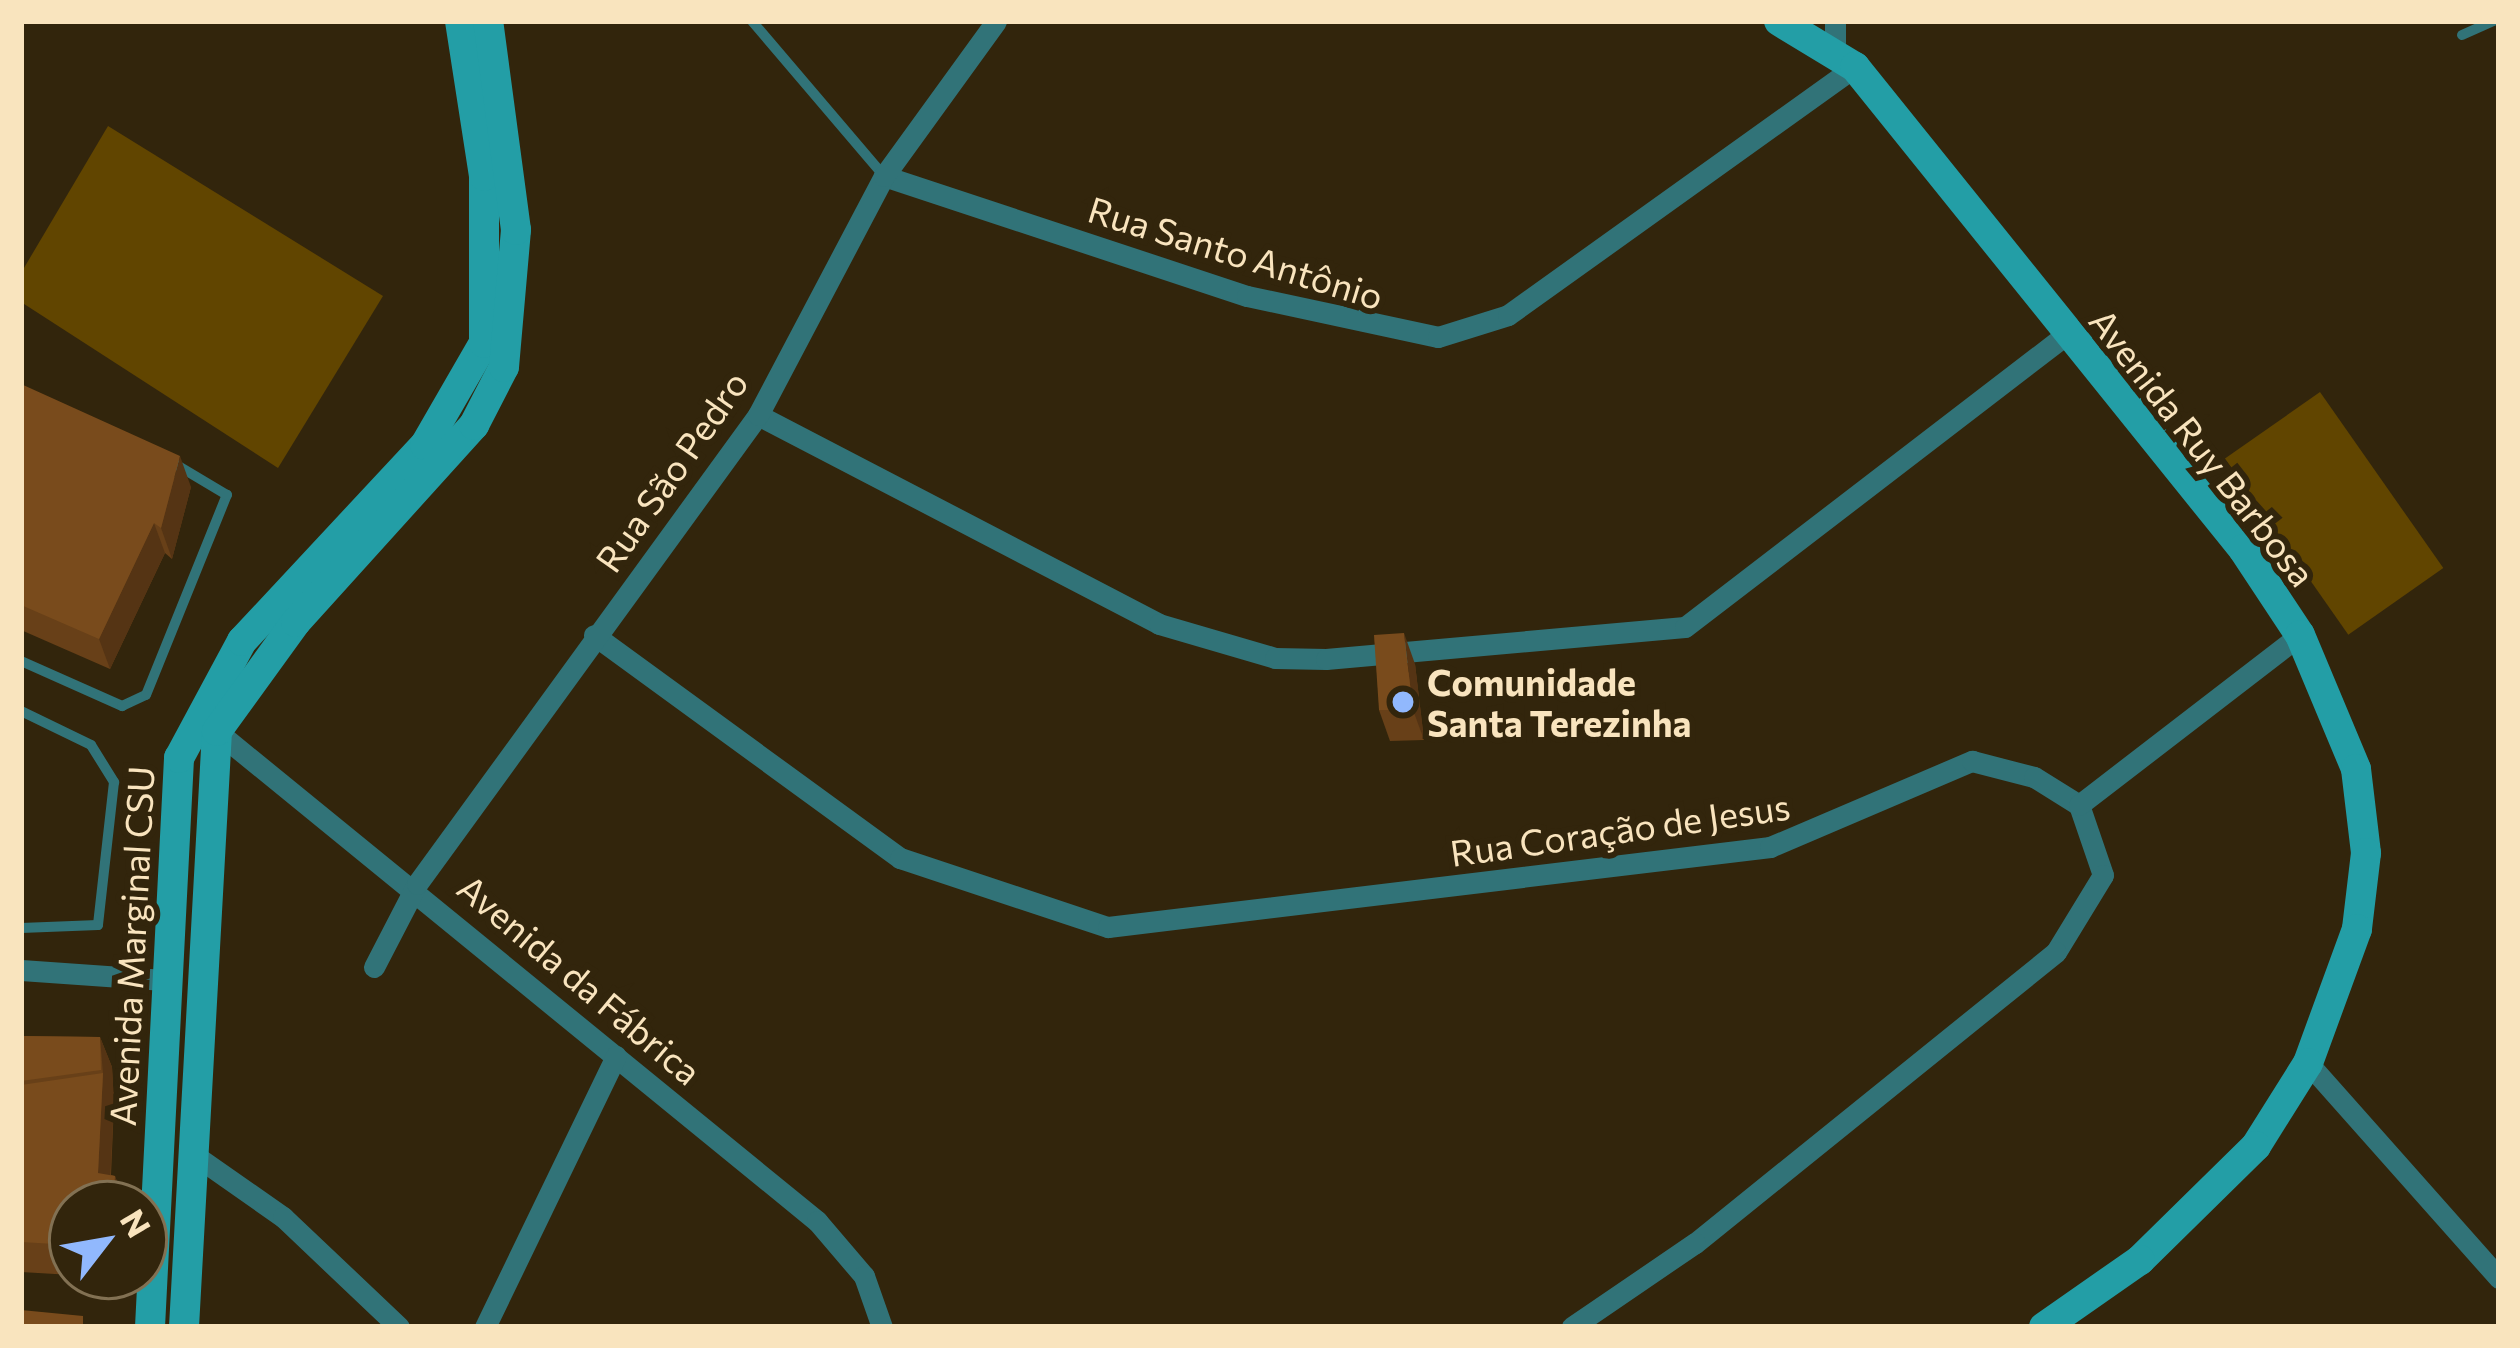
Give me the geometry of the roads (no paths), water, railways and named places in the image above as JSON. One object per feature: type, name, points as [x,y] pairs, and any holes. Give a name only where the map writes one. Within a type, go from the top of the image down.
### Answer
[{"type":"main road","points":[[206,723],[277,597],[451,413],[484,343],[484,176],[460,21]]},
{"type":"main road","points":[[206,723],[474,425],[504,368],[516,230],[488,21]]},
{"type":"main road","name":"Avenida Ruy Barbosa","points":[[1779,21],[1842,46],[2065,335],[2243,549],[2300,635],[2356,769],[2366,853],[2357,929],[2308,1063],[2257,1146],[2140,1260],[2044,1327]]},
{"type":"main road","name":"Avenida Marginal CSU","points":[[150,1327],[172,796],[206,723]]},
{"type":"main road","name":"Avenida Marginal CSU","points":[[184,1327],[194,1154],[206,723]]},
{"type":"street","name":"Rua São Pedro","points":[[374,967],[417,884],[758,415],[884,176],[996,21]]},
{"type":"street","name":"Rua Santo Antônio","points":[[884,176],[1246,296],[1438,337],[1508,315],[1842,46]]},
{"type":"street","points":[[758,415],[1159,624],[1276,658],[1326,659],[1685,627],[2065,335]]},
{"type":"street","name":"Rua Coração de Jesus","points":[[594,635],[900,858],[1108,927],[1770,847],[1972,760],[2034,777],[2079,805]]},
{"type":"street","points":[[1572,1327],[1695,1243],[2056,952],[2103,874],[2079,805],[2300,635]]},
{"type":"street","name":"Avenida da Fábrica","points":[[206,723],[417,884],[844,1246],[881,1327]]},
{"type":"street","points":[[21,970],[164,980]]},
{"type":"street","points":[[485,1327],[616,1056]]},
{"type":"street","points":[[2308,1063],[2499,1278]]},
{"type":"street","points":[[194,1154],[283,1217],[399,1327]]},
{"type":"lane","points":[[752,21],[884,176]]},
{"type":"lane","points":[[2462,35],[2494,21]]},
{"type":"lane","points":[[21,661],[122,706],[146,694],[227,495],[151,454]]},
{"type":"lane","points":[[21,711],[91,745],[114,782],[98,926],[21,928]]},
{"type":"place","name":"Comunidade Santa Terezinha","points":[[1403,702]]}]
